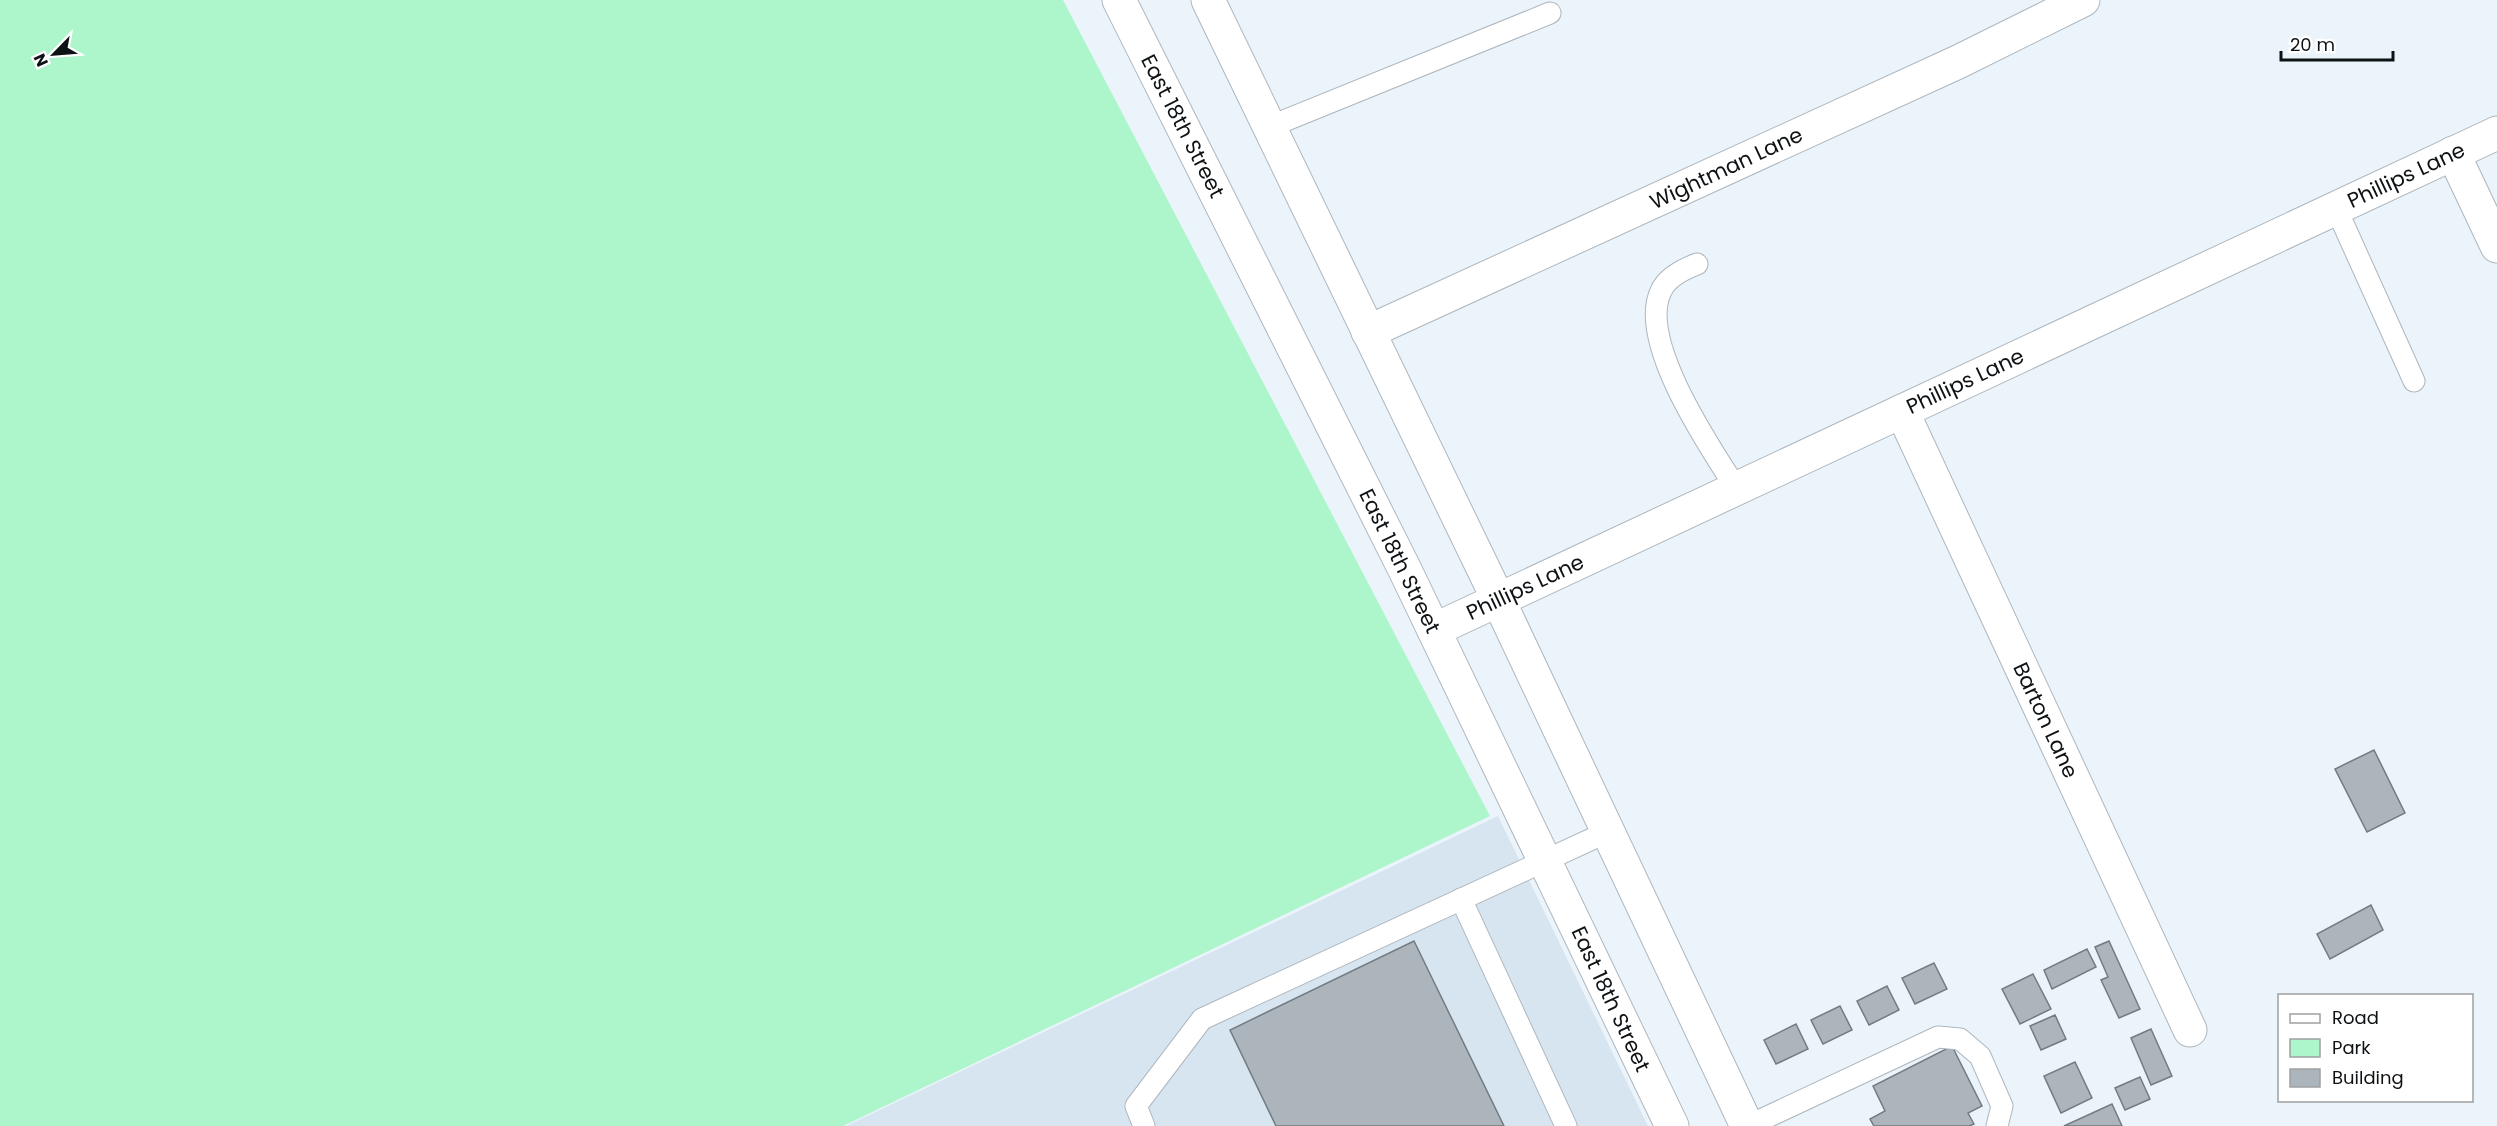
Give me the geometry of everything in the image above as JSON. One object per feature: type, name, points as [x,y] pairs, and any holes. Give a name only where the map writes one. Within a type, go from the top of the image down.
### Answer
[{"type":"street","name":"East 18th Street","points":[[1119,0],[1434,630],[1672,1126]]},
{"type":"street","points":[[1208,0],[1498,599],[1748,1126]]},
{"type":"street","name":"Wightman Lane","points":[[1368,332],[1958,62],[2083,0]]},
{"type":"street","name":"Phillips Lane","points":[[1434,630],[2497,133]]},
{"type":"street","points":[[2453,153],[2497,246]]},
{"type":"street","name":"Barton Lane","points":[[1902,411],[2190,1030]]},
{"type":"lane","points":[[1269,127],[1550,13]]},
{"type":"lane","points":[[2336,208],[2414,381]]},
{"type":"lane","points":[[1697,264],[1680,270],[1661,290],[1655,323],[1669,369],[1701,433],[1736,488]]},
{"type":"lane","points":[[1144,1126],[1136,1106],[1202,1019],[1607,832]]},
{"type":"lane","points":[[1461,899],[1566,1126]]},
{"type":"lane","points":[[1748,1126],[1938,1037],[1959,1040],[1980,1056],[2002,1106],[1997,1126]]},
{"type":"shaded area","points":[[1498,816],[1648,1126],[846,1126]]},
{"type":"green space","points":[[0,0],[1063,0],[1490,816],[843,1126],[0,1126]]},
{"type":"building","points":[[2374,750],[2405,813],[2367,832],[2335,769]]},
{"type":"building","points":[[2371,905],[2383,930],[2330,959],[2317,934]]},
{"type":"building","points":[[1414,941],[1504,1126],[1276,1126],[1230,1030]]},
{"type":"building","points":[[2109,941],[2140,1009],[2119,1018],[2101,980],[2108,977],[2095,947]]},
{"type":"building","points":[[2087,949],[2096,967],[2052,989],[2044,970]]},
{"type":"building","points":[[1934,963],[1947,989],[1915,1004],[1902,978]]},
{"type":"building","points":[[2033,974],[2051,1009],[2020,1024],[2002,989]]},
{"type":"building","points":[[1887,986],[1899,1010],[1869,1025],[1857,1001]]},
{"type":"building","points":[[1840,1006],[1852,1030],[1823,1044],[1811,1020]]},
{"type":"building","points":[[2055,1015],[2066,1039],[2041,1050],[2030,1026]]},
{"type":"building","points":[[1796,1024],[1808,1049],[1776,1064],[1764,1040]]},
{"type":"building","points":[[2151,1029],[2172,1076],[2151,1085],[2131,1038]]},
{"type":"building","points":[[1952,1046],[1982,1106],[1968,1113],[1974,1124],[1969,1126],[1874,1126],[1870,1119],[1885,1111],[1873,1086]]},
{"type":"building","points":[[2075,1062],[2092,1098],[2061,1113],[2044,1076]]},
{"type":"building","points":[[2140,1077],[2150,1099],[2125,1110],[2115,1088]]},
{"type":"building","points":[[2112,1104],[2122,1126],[2064,1126]]}]
